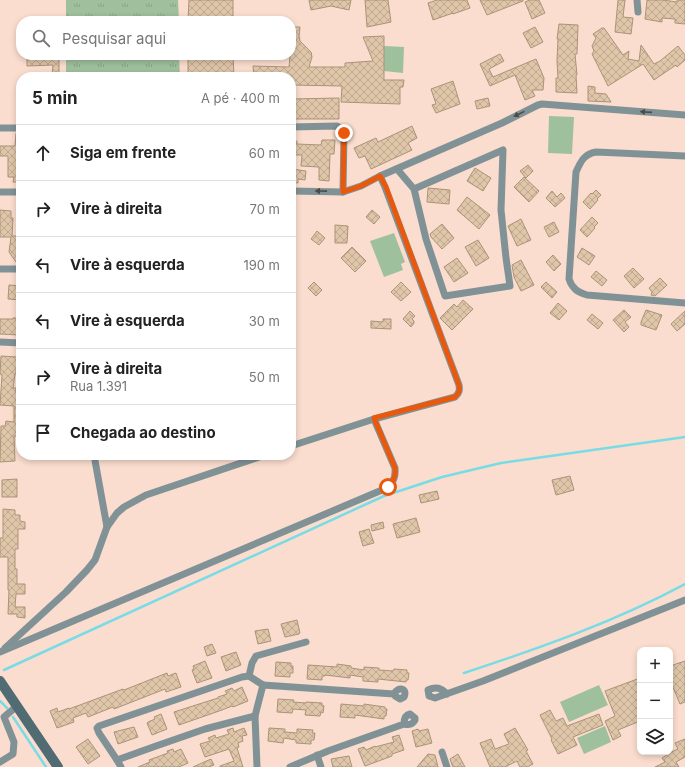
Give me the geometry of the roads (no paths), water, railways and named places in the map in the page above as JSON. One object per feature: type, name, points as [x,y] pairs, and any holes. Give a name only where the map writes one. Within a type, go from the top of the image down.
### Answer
[{"type":"main road","points":[[0,681],[58,767]]},
{"type":"street","points":[[637,0],[638,12]]},
{"type":"street","points":[[296,191],[343,192],[361,186],[380,176],[542,104],[685,115]]},
{"type":"street","points":[[296,127],[337,126],[343,130],[343,192]]},
{"type":"street","points":[[0,128],[16,128]]},
{"type":"street","points":[[397,169],[414,189],[426,239],[446,296],[510,286],[501,210],[503,150],[414,189]]},
{"type":"street","points":[[685,156],[596,152],[590,153],[584,157],[576,172],[569,279],[574,290],[587,296],[685,303]]},
{"type":"street","points":[[296,444],[374,418],[455,397],[460,390],[386,187],[380,176]]},
{"type":"street","points":[[0,192],[16,192]]},
{"type":"street","points":[[0,269],[16,269]]},
{"type":"street","points":[[0,342],[16,343]]},
{"type":"street","points":[[0,652],[388,487],[394,481],[396,475],[395,468],[374,418]]},
{"type":"street","points":[[95,460],[107,527]]},
{"type":"street","points":[[0,652],[66,592],[87,570],[95,560],[107,527],[117,513],[124,507],[146,495],[250,460]]},
{"type":"street","points":[[447,694],[685,600]]},
{"type":"street","points":[[249,676],[252,662],[256,656],[306,642]]},
{"type":"street","points":[[255,716],[205,729],[156,746],[119,764],[97,728],[224,682],[249,676],[263,685],[394,694]]},
{"type":"street","points":[[257,767],[255,716],[263,685]]},
{"type":"street","points":[[0,762],[13,754],[14,742],[4,717],[17,706]]},
{"type":"street","points":[[290,767],[404,724]]},
{"type":"street","points":[[442,752],[447,767]]},
{"type":"street","points":[[317,756],[321,767]]},
{"type":"waterway","points":[[4,670],[384,496],[442,477],[501,463],[685,437]]},
{"type":"waterway","points":[[464,673],[521,654],[604,622],[658,598],[685,584]]},
{"type":"waterway","points":[[0,701],[7,708]]},
{"type":"waterway","points":[[13,717],[46,767]]}]
